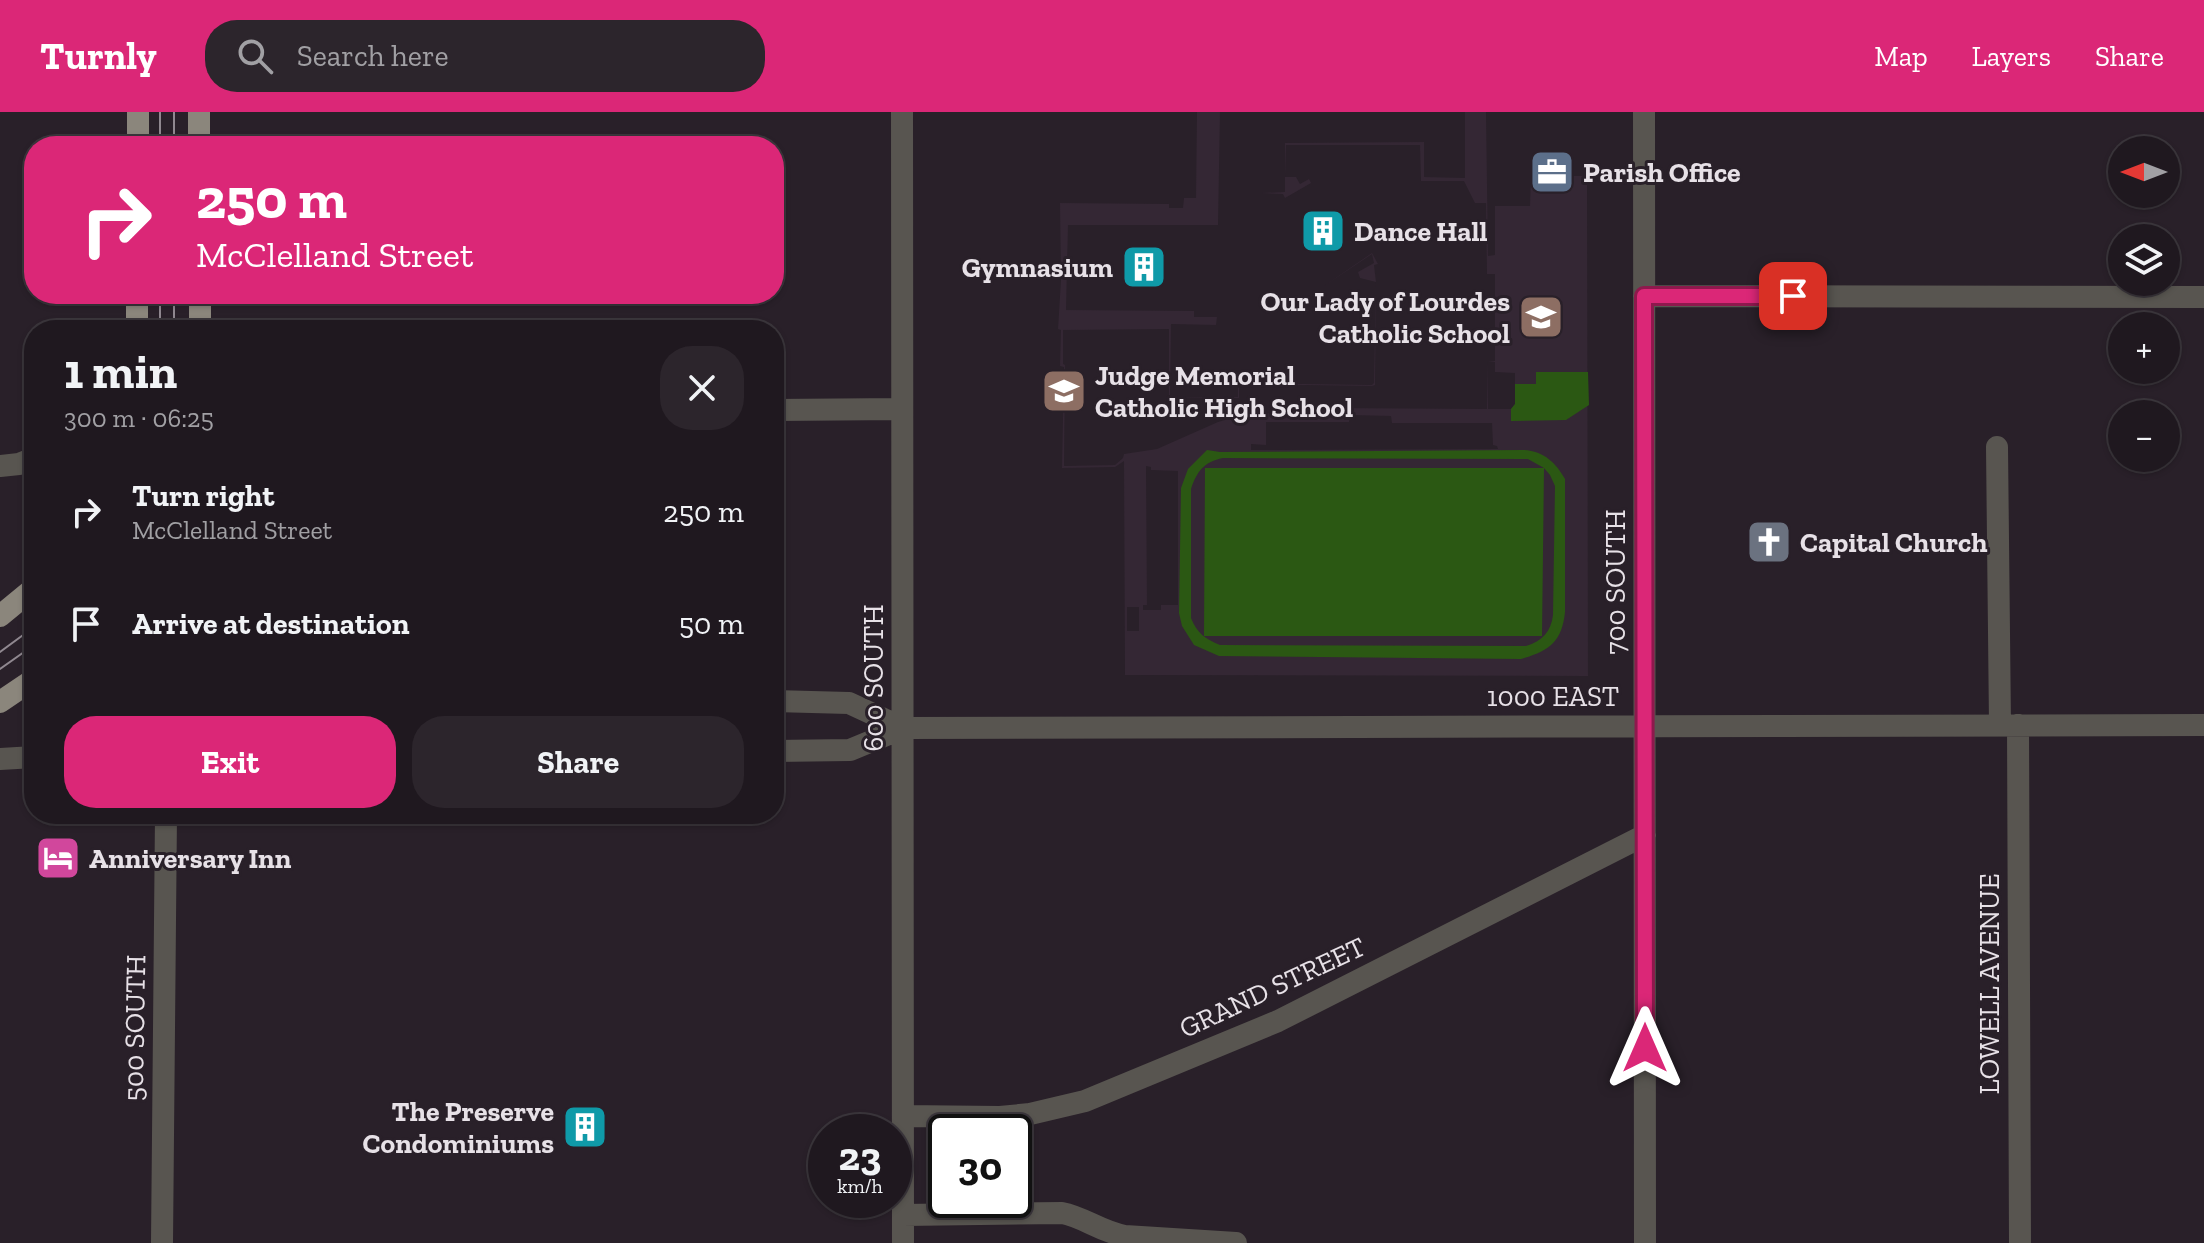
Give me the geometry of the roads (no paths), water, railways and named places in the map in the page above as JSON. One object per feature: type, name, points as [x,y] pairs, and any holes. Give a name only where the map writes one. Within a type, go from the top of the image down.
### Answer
[{"type":"main road","points":[[138,112],[138,136]]},
{"type":"main road","points":[[199,112],[199,136]]},
{"type":"main road","points":[[0,616],[24,596]]},
{"type":"main road","points":[[0,702],[24,686]]},
{"type":"street","name":"600 SOUTH","points":[[902,112],[903,1114]]},
{"type":"street","name":"700 SOUTH","points":[[1644,112],[1645,1243]]},
{"type":"street","points":[[1644,296],[2204,297]]},
{"type":"street","points":[[784,410],[902,409]]},
{"type":"street","name":"LOWELL AVENUE","points":[[1997,447],[2009,725],[2020,1243]]},
{"type":"street","points":[[0,466],[24,462]]},
{"type":"street","name":"1000 EAST","points":[[784,701],[849,703],[903,728]]},
{"type":"street","name":"1000 EAST","points":[[784,751],[850,750],[903,728],[2204,725]]},
{"type":"street","points":[[0,759],[24,758]]},
{"type":"street","name":"500 SOUTH","points":[[162,1243],[166,824]]},
{"type":"street","name":"GRAND STREET","points":[[912,1116],[1000,1117],[1030,1114],[1085,1101],[1278,1021],[1645,835]]},
{"type":"street","points":[[912,1215],[1062,1213],[1116,1235],[1236,1243]]},
{"type":"street","name":"600 SOUTH","points":[[903,1218],[903,1243]]},
{"type":"tram line","points":[[160,112],[160,136]]},
{"type":"tram line","points":[[174,112],[174,136]]},
{"type":"tram line","points":[[160,304],[160,320]]},
{"type":"tram line","points":[[174,304],[174,320]]},
{"type":"tram line","points":[[0,652],[24,634]]},
{"type":"tram line","points":[[0,669],[24,652]]},
{"type":"place","name":"Parish Office","points":[[1552,172]]},
{"type":"place","name":"Dance Hall","points":[[1323,231]]},
{"type":"place","name":"Gymnasium","points":[[1144,267]]},
{"type":"place","name":"Our Lady of Lourdes Catholic School","points":[[1541,317]]},
{"type":"place","name":"Judge Memorial Catholic High School","points":[[1064,391]]},
{"type":"place","name":"Capital Church","points":[[1769,542]]},
{"type":"place","name":"Anniversary Inn","points":[[58,858]]},
{"type":"place","name":"The Preserve Condominiums","points":[[585,1127]]}]
